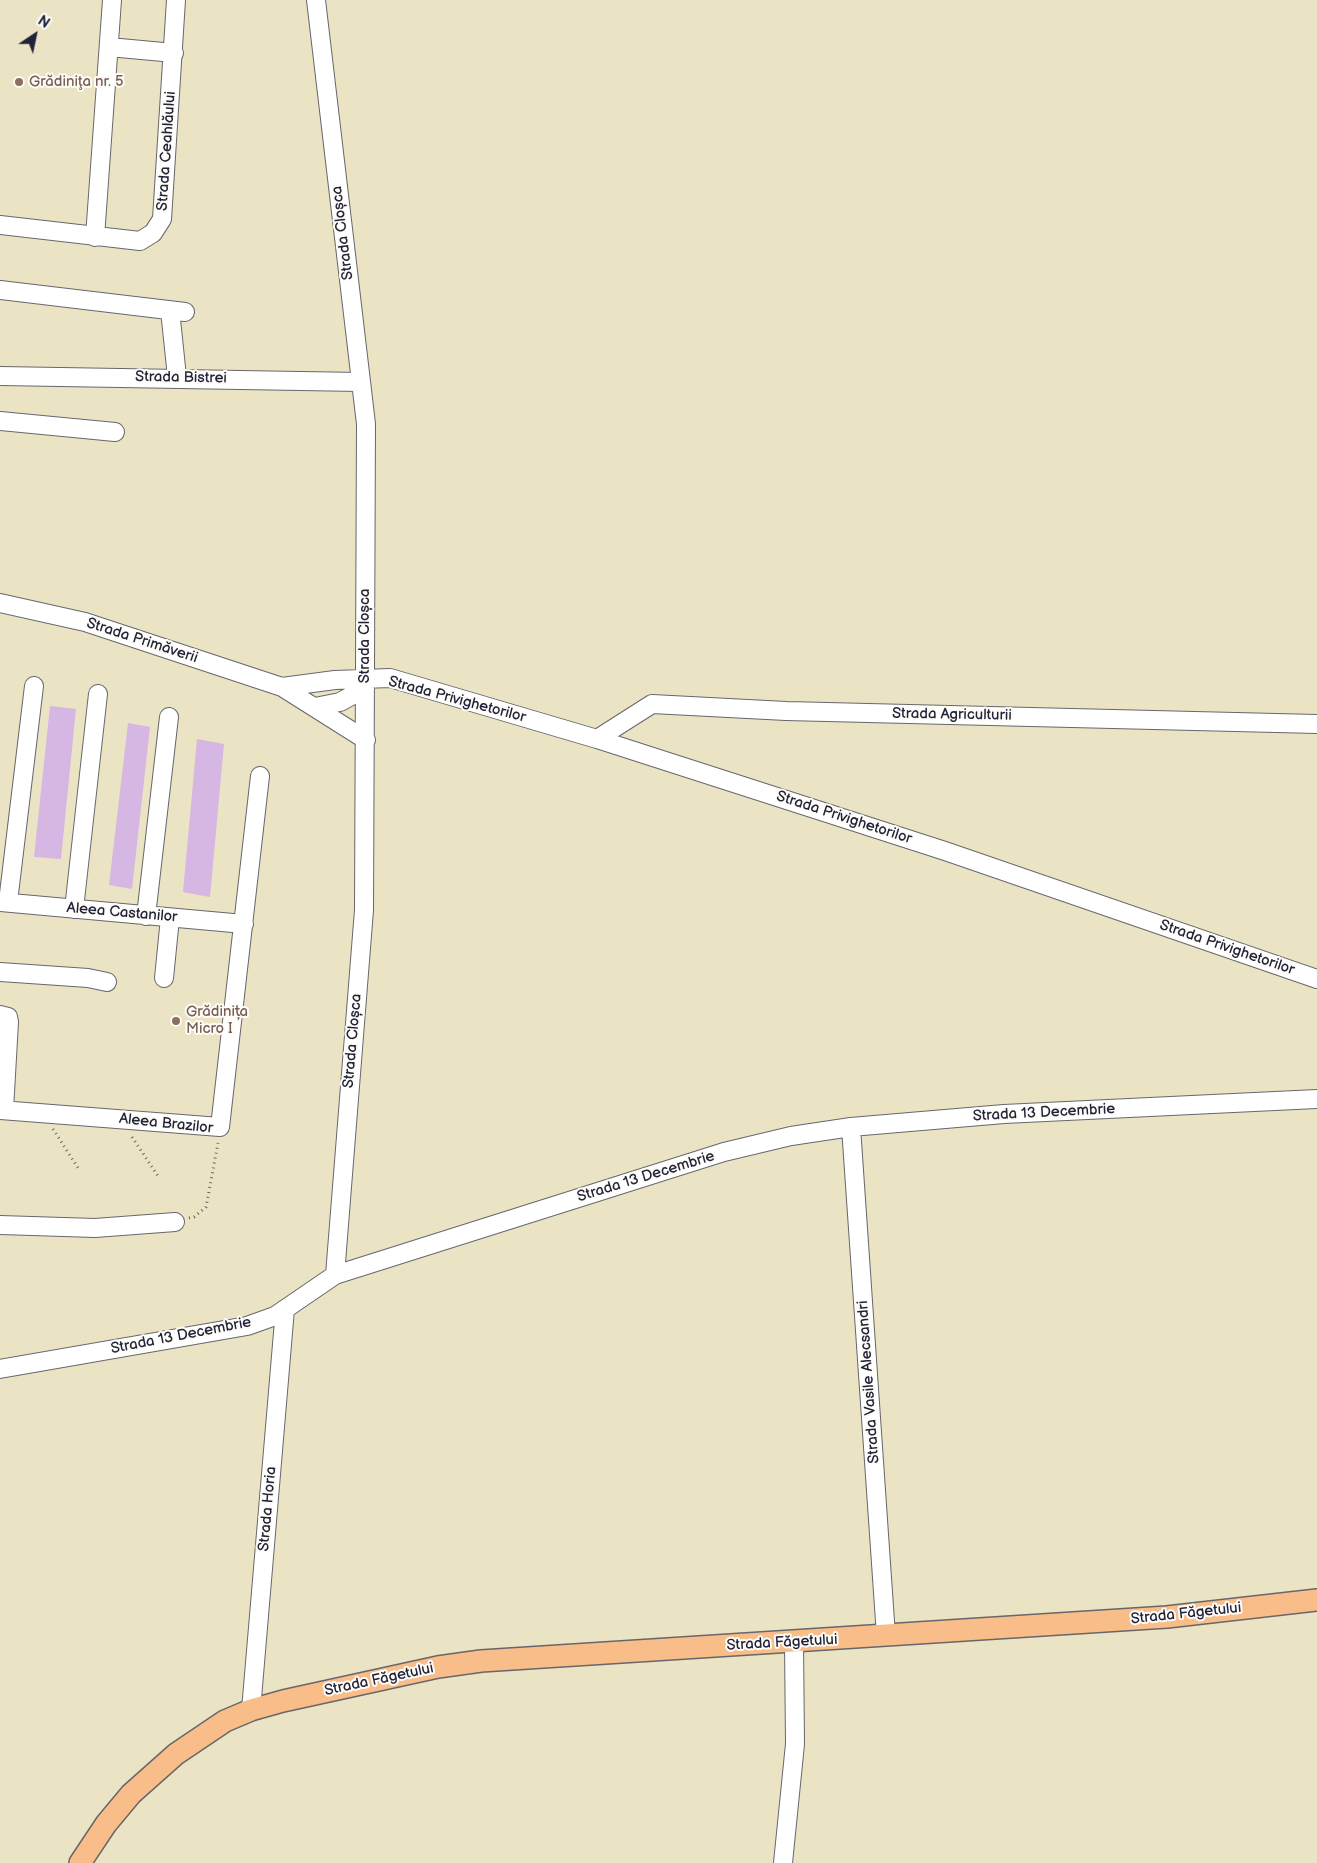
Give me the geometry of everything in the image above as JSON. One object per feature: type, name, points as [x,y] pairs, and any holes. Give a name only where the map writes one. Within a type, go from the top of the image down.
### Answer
[{"type":"main road","name":"Strada Făgetului","points":[[81,1862],[118,1809],[153,1773],[198,1738],[251,1710],[438,1667],[468,1663],[1167,1617],[1317,1600]]},
{"type":"street","points":[[95,237],[112,0]]},
{"type":"street","name":"Strada Ceahlăului","points":[[0,225],[140,241],[153,233],[162,219],[176,0]]},
{"type":"street","name":"Strada Cloșca","points":[[316,0],[366,424],[364,910],[335,1275]]},
{"type":"street","points":[[108,47],[174,53]]},
{"type":"street","points":[[0,290],[178,311],[177,378]]},
{"type":"street","name":"Strada Bistrei","points":[[0,376],[361,382]]},
{"type":"street","points":[[0,421],[115,432]]},
{"type":"street","name":"Strada Primăverii","points":[[0,603],[85,622],[282,687],[366,740]]},
{"type":"street","name":"Strada Privighetorilor","points":[[365,680],[390,678],[598,739],[945,851],[1317,979]]},
{"type":"street","name":"Strada Primăverii","points":[[282,687],[335,680],[365,680]]},
{"type":"street","points":[[316,707],[340,702],[351,696],[365,680]]},
{"type":"street","points":[[4,902],[34,686]]},
{"type":"street","points":[[74,909],[98,694]]},
{"type":"street","name":"Strada Agriculturii","points":[[598,739],[652,704],[786,712],[1317,724]]},
{"type":"street","points":[[146,916],[169,717]]},
{"type":"street","points":[[220,1127],[260,776]]},
{"type":"street","name":"Aleea Castanilor","points":[[4,902],[244,924]]},
{"type":"street","points":[[164,978],[170,918]]},
{"type":"street","points":[[0,972],[88,978],[108,982]]},
{"type":"street","points":[[0,1015],[8,1017],[10,1022],[2,1110]]},
{"type":"street","name":"Strada 13 Decembrie","points":[[0,1369],[247,1326],[285,1309],[335,1275],[724,1152],[791,1136],[851,1127],[1004,1114],[1317,1099]]},
{"type":"street","name":"Aleea Brazilor","points":[[2,1110],[220,1127]]},
{"type":"street","name":"Strada Vasile Alecsandri","points":[[851,1127],[886,1636]]},
{"type":"street","points":[[0,1225],[95,1228],[175,1222]]},
{"type":"street","name":"Strada Horia","points":[[251,1710],[285,1309]]},
{"type":"street","points":[[783,1863],[795,1744],[794,1642]]},
{"type":"path","points":[[43,1114],[80,1170]]},
{"type":"path","points":[[119,1118],[158,1176]]},
{"type":"path","name":"Aleea Brazilor","points":[[175,1222],[194,1217],[206,1207],[220,1127]]},
{"type":"building","points":[[50,706],[76,709],[61,859],[34,857]]},
{"type":"building","points":[[128,723],[150,727],[132,889],[109,885]]},
{"type":"building","points":[[197,739],[224,744],[210,897],[183,892]]},
{"type":"place","name":"Grădiniţa nr. 5","points":[[19,82]]},
{"type":"place","name":"Grădinița Micro I","points":[[176,1021]]}]
